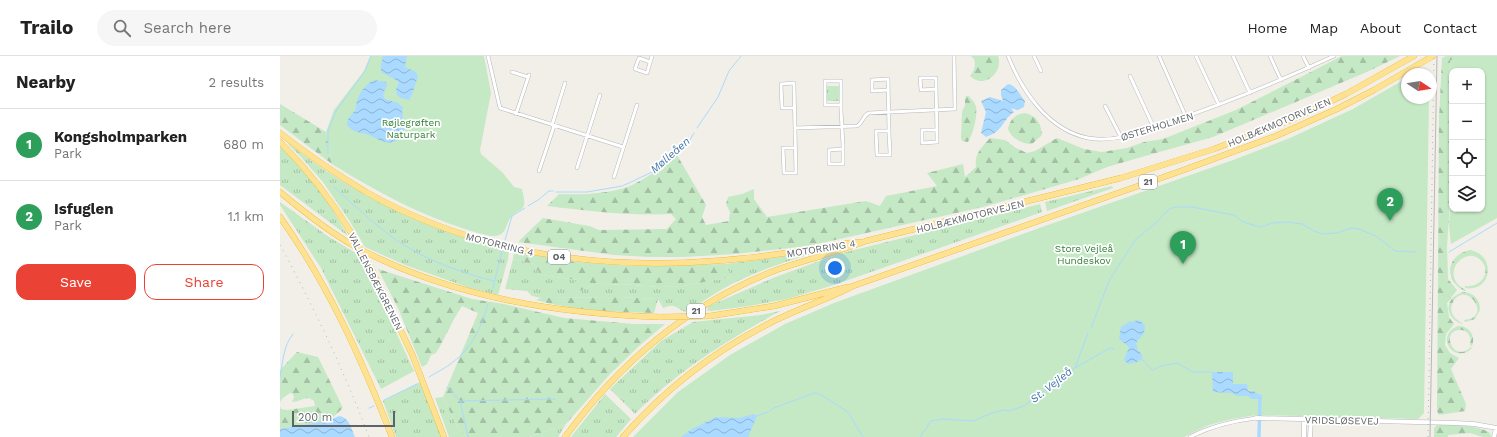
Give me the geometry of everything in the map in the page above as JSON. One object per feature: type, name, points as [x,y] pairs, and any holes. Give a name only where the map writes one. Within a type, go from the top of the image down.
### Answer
[{"type":"highway","name":"HOLBÆKMOTORVEJEN","points":[[565,437],[591,403],[620,372],[657,339],[702,307],[750,281],[779,269],[866,241],[1120,178],[1214,149],[1291,120],[1346,94],[1414,56]]},
{"type":"highway","name":"HOLBÆKMOTORVEJEN","points":[[623,437],[642,416],[677,383],[724,349],[770,323],[853,286],[1276,136],[1337,109],[1374,90],[1433,56]]},
{"type":"highway","name":"MOTORRING 4","points":[[280,133],[325,167],[385,202],[451,230],[494,244],[526,251],[596,261],[665,264],[745,259],[866,241]]},
{"type":"highway","name":"VALLENSBÆKGRENEN","points":[[280,142],[307,170],[322,189],[350,231],[372,270],[412,354],[444,437]]},
{"type":"highway","points":[[280,192],[317,221],[356,246],[386,261],[441,282],[535,306],[594,314],[661,317],[710,316],[774,306],[853,286]]},
{"type":"highway","points":[[280,217],[306,255],[334,305],[368,378],[392,437]]},
{"type":"street","points":[[488,56],[499,106],[504,110],[623,147]]},
{"type":"street","points":[[650,62],[639,58],[635,70],[647,73],[652,56]]},
{"type":"street","points":[[795,128],[859,124],[866,115],[870,113],[955,109],[954,56]]},
{"type":"street","name":"ØSTERHOLMEN","points":[[1008,56],[1029,95],[1043,113],[1055,123],[1067,131],[1087,138],[1110,139],[1154,128],[1219,105],[1281,80],[1334,56]]},
{"type":"street","points":[[1034,56],[1041,71]]},
{"type":"street","points":[[1159,56],[1186,117]]},
{"type":"street","points":[[1196,56],[1219,105]]},
{"type":"street","points":[[1233,56],[1250,93]]},
{"type":"street","points":[[1270,56],[1281,80]]},
{"type":"street","points":[[1303,56],[1309,68]]},
{"type":"street","points":[[512,72],[528,76],[516,114]]},
{"type":"street","points":[[1130,76],[1154,128]]},
{"type":"street","points":[[936,89],[920,90],[920,78],[936,78],[936,89],[936,110],[937,130],[937,142],[922,143],[922,130],[937,130]]},
{"type":"street","points":[[888,90],[872,91],[872,80],[888,80],[890,155],[877,155],[876,131],[889,131]]},
{"type":"street","points":[[841,105],[825,106],[825,81],[841,81],[841,105],[843,150],[843,164],[829,164],[829,150],[843,150]]},
{"type":"street","points":[[539,170],[565,83]]},
{"type":"street","points":[[794,108],[782,108],[781,84],[794,83],[794,108],[796,148],[796,173],[784,173],[783,148],[796,148]]},
{"type":"street","points":[[577,168],[600,95]]},
{"type":"street","points":[[614,177],[637,105]]},
{"type":"street","points":[[1105,106],[1121,137]]},
{"type":"street","name":"VRIDSLØSEVEJ","points":[[1190,437],[1219,425],[1256,418],[1455,422],[1497,427]]},
{"type":"street","points":[[1304,419],[1304,437]]},
{"type":"street","points":[[1310,437],[1311,419]]},
{"type":"street","points":[[1494,437],[1497,427]]},
{"type":"green space","name":"Røjlegrøften Naturpark","points":[[370,56],[484,56],[491,93],[480,150],[481,154],[503,173],[514,187],[522,189],[524,199],[523,207],[512,216],[503,232],[496,236],[490,236],[448,223],[389,197],[332,164],[326,132],[334,110],[364,71]]},
{"type":"green space","points":[[971,56],[998,56],[998,68],[992,77],[981,81],[975,80],[970,76],[975,66],[974,60]]},
{"type":"green space","points":[[1342,56],[1400,56],[1369,71],[1213,137],[1107,167],[1079,179],[983,207],[808,246],[735,254],[650,257],[614,255],[518,242],[543,218],[589,226],[599,230],[667,229],[676,219],[671,214],[625,214],[547,206],[559,194],[613,191],[630,186],[642,180],[677,155],[706,205],[702,217],[706,225],[729,221],[730,212],[726,204],[728,197],[742,194],[754,189],[754,199],[767,217],[866,201],[880,206],[886,196],[937,186],[927,173],[963,164],[965,177],[976,167],[977,154],[990,138],[1005,140],[1016,148],[1027,153],[1035,151],[1057,138],[1084,149],[1102,152],[1127,148],[1144,142],[1163,139],[1236,110]]},
{"type":"green space","points":[[1446,56],[1459,56],[1450,61],[1451,68],[1449,68],[1448,279],[1457,290],[1447,303],[1449,317],[1454,324],[1446,334],[1445,345],[1450,353],[1459,358],[1451,369],[1466,404],[1465,411],[1439,415],[1437,411],[1439,119],[1442,58]]},
{"type":"green space","points":[[1459,56],[1497,56],[1497,218],[1451,244],[1449,226],[1450,212],[1485,212],[1485,68],[1451,68],[1450,61]]},
{"type":"green space","name":"Store Vejleå Hundeskov","points":[[1401,81],[1401,104],[1429,104],[1424,413],[1418,419],[1256,415],[1209,425],[1184,437],[633,437],[678,392],[730,355],[785,324],[834,303],[1045,226],[1236,159],[1290,138],[1353,109]]},
{"type":"green space","points":[[826,86],[839,86],[839,101],[827,101]]},
{"type":"green space","points":[[966,96],[969,96],[976,108],[976,118],[972,134],[968,142],[962,141],[961,138],[962,112],[965,105]]},
{"type":"green space","points":[[280,104],[326,132],[332,164],[280,125]]},
{"type":"green space","points":[[1025,113],[1033,116],[1038,121],[1042,135],[1032,144],[1017,140],[1008,129],[1014,118]]},
{"type":"green space","points":[[288,143],[339,179],[365,195],[393,209],[450,233],[509,250],[498,295],[470,288],[405,265],[365,247],[349,220],[323,182]]},
{"type":"green space","points":[[280,144],[321,190],[348,236],[280,185]]},
{"type":"green space","points":[[1112,186],[1113,188],[1047,211],[1045,202]]},
{"type":"green space","points":[[280,202],[329,237],[356,253],[368,272],[414,371],[381,389],[321,268],[280,205]]},
{"type":"green space","points":[[1040,204],[1042,212],[834,285],[787,299],[749,306],[711,311],[707,310],[709,306],[773,278],[838,254]]},
{"type":"green space","points":[[825,250],[784,262],[744,278],[719,291],[685,312],[673,306],[663,308],[658,299],[618,297],[541,298],[532,296],[527,291],[505,289],[513,259],[534,264],[541,275],[577,280],[577,292],[599,283],[606,285],[621,284],[659,287],[683,286],[731,277],[725,264]]},
{"type":"green space","points":[[1470,250],[1479,253],[1484,259],[1488,273],[1486,279],[1481,285],[1474,288],[1465,288],[1465,286],[1474,285],[1482,280],[1484,277],[1485,268],[1483,263],[1477,257],[1470,256],[1463,258],[1454,269],[1454,276],[1458,284],[1466,290],[1465,291],[1458,287],[1453,281],[1450,269],[1456,257]]},
{"type":"green space","points":[[514,252],[576,262],[631,266],[725,264],[731,277],[683,286],[659,287],[621,284],[606,285],[599,283],[577,292],[571,292],[570,286],[577,280],[541,275],[534,264],[513,259]]},
{"type":"green space","points":[[378,269],[472,299],[504,304],[564,318],[634,324],[665,324],[639,346],[610,374],[566,424],[529,437],[467,437],[457,426],[443,397],[478,313],[462,306],[436,353],[431,355],[427,364],[422,367],[398,308]]},
{"type":"green space","points":[[1465,292],[1472,294],[1476,298],[1479,303],[1480,310],[1475,319],[1465,322],[1464,320],[1473,318],[1477,313],[1477,307],[1475,302],[1470,297],[1464,295],[1458,296],[1453,302],[1451,309],[1454,317],[1463,324],[1456,321],[1452,317],[1449,312],[1449,307],[1453,298],[1458,294]]},
{"type":"green space","points":[[618,297],[658,299],[654,313],[580,309],[536,300],[541,298]]},
{"type":"green space","points":[[780,311],[741,333],[704,357],[651,398],[635,414],[610,389],[661,341],[693,322],[761,315]]},
{"type":"green space","points":[[1458,326],[1462,326],[1471,332],[1473,338],[1472,346],[1470,345],[1469,334],[1462,330],[1453,332],[1450,336],[1450,341],[1455,350],[1459,352],[1465,351],[1471,347],[1472,348],[1465,353],[1459,353],[1453,351],[1447,342],[1451,330]]},
{"type":"green space","points":[[297,352],[318,357],[343,408],[330,420],[280,429],[280,406],[281,409],[287,410],[315,406],[314,401],[309,398],[292,402],[294,397],[293,394],[290,393],[280,402],[280,370]]},
{"type":"green space","points":[[420,382],[441,437],[396,437],[383,401]]},
{"type":"green space","points":[[605,394],[631,419],[616,437],[571,437]]},
{"type":"green space","points":[[443,397],[457,426],[467,437],[449,437],[435,398]]},
{"type":"green space","points":[[566,424],[558,437],[529,437]]},
{"type":"green space","points":[[1437,425],[1478,428],[1490,433],[1491,437],[1483,437],[1470,433],[1448,435],[1448,437],[1434,437],[1434,428]]},
{"type":"water","points":[[383,56],[407,56],[405,67],[416,72],[418,77],[409,100],[401,98],[397,95],[396,89],[399,83],[396,80],[381,72]]},
{"type":"water","points":[[375,80],[386,82],[387,85],[383,95],[385,99],[398,103],[403,107],[402,114],[404,129],[402,135],[395,142],[382,141],[369,135],[354,131],[347,125],[349,117],[356,108],[361,91],[366,85]]},
{"type":"water","points":[[1008,84],[1016,88],[1025,101],[1024,107],[1017,110],[1011,108],[1014,112],[1007,118],[1000,129],[992,135],[986,137],[981,133],[986,112],[981,101],[990,97],[1003,101],[1001,90]]},
{"type":"water","points":[[1139,320],[1145,325],[1144,333],[1136,343],[1138,350],[1142,355],[1142,359],[1128,364],[1124,360],[1129,348],[1119,339],[1121,327],[1129,322]]},
{"type":"water","points":[[1212,372],[1233,372],[1233,384],[1247,384],[1248,391],[1254,391],[1262,395],[1262,399],[1251,399],[1248,396],[1237,396],[1232,393],[1213,392]]},
{"type":"water","points":[[754,414],[757,416],[748,437],[681,437],[692,429],[716,417],[739,418]]},
{"type":"water","points":[[339,416],[348,421],[355,437],[280,437],[280,429],[330,420]]},
{"type":"waterway","points":[[328,154],[328,131],[336,111],[365,71],[371,56]]},
{"type":"waterway","name":"Mølleåen","points":[[697,128],[718,97],[729,71],[741,56]]},
{"type":"waterway","name":"Mølleåen","points":[[556,192],[587,192],[622,186],[654,171],[690,140],[694,133]]},
{"type":"waterway","points":[[334,187],[377,225],[408,248],[436,262],[494,281]]},
{"type":"waterway","points":[[528,206],[549,191],[553,191]]},
{"type":"waterway","points":[[1091,328],[1109,281],[1136,239],[1156,223],[1169,209],[1176,207],[1192,207],[1234,215],[1243,222],[1260,227],[1273,223],[1288,222],[1302,224],[1323,234],[1337,233],[1351,228],[1359,229],[1376,236],[1395,251],[1415,252]]},
{"type":"waterway","points":[[505,240],[512,216],[525,208]]},
{"type":"waterway","points":[[1449,252],[1497,223]]},
{"type":"waterway","points":[[493,288],[502,250]]},
{"type":"waterway","points":[[429,377],[450,364],[466,350],[483,320],[488,304]]},
{"type":"waterway","name":"St. Vejleå","points":[[920,437],[931,421],[943,419],[973,421],[992,413],[1004,410],[1009,411],[1024,406],[1075,368],[1088,333]]},
{"type":"waterway","points":[[280,377],[285,349],[293,334]]},
{"type":"waterway","points":[[1075,368],[1110,348],[1114,349]]},
{"type":"waterway","points":[[1142,359],[1153,370],[1161,366],[1177,363],[1193,372],[1212,372]]},
{"type":"waterway","points":[[384,400],[417,384]]},
{"type":"waterway","points":[[447,387],[460,401],[555,399]]},
{"type":"waterway","points":[[770,411],[774,408],[814,393],[818,393],[848,412],[863,437]]},
{"type":"waterway","points":[[1259,437],[1260,399]]},
{"type":"waterway","points":[[460,401],[468,437]]},
{"type":"waterway","points":[[369,408],[374,406]]},
{"type":"waterway","points":[[757,416],[768,412]]},
{"type":"tram line","points":[[1430,437],[1437,56]]},
{"type":"railway","points":[[1428,437],[1434,56]]},
{"type":"railway","points":[[280,245],[328,340],[369,437]]},
{"type":"place","name":"Isfuglen","points":[[1390,221]]},
{"type":"place","name":"Kongsholmparken","points":[[1183,264]]}]
